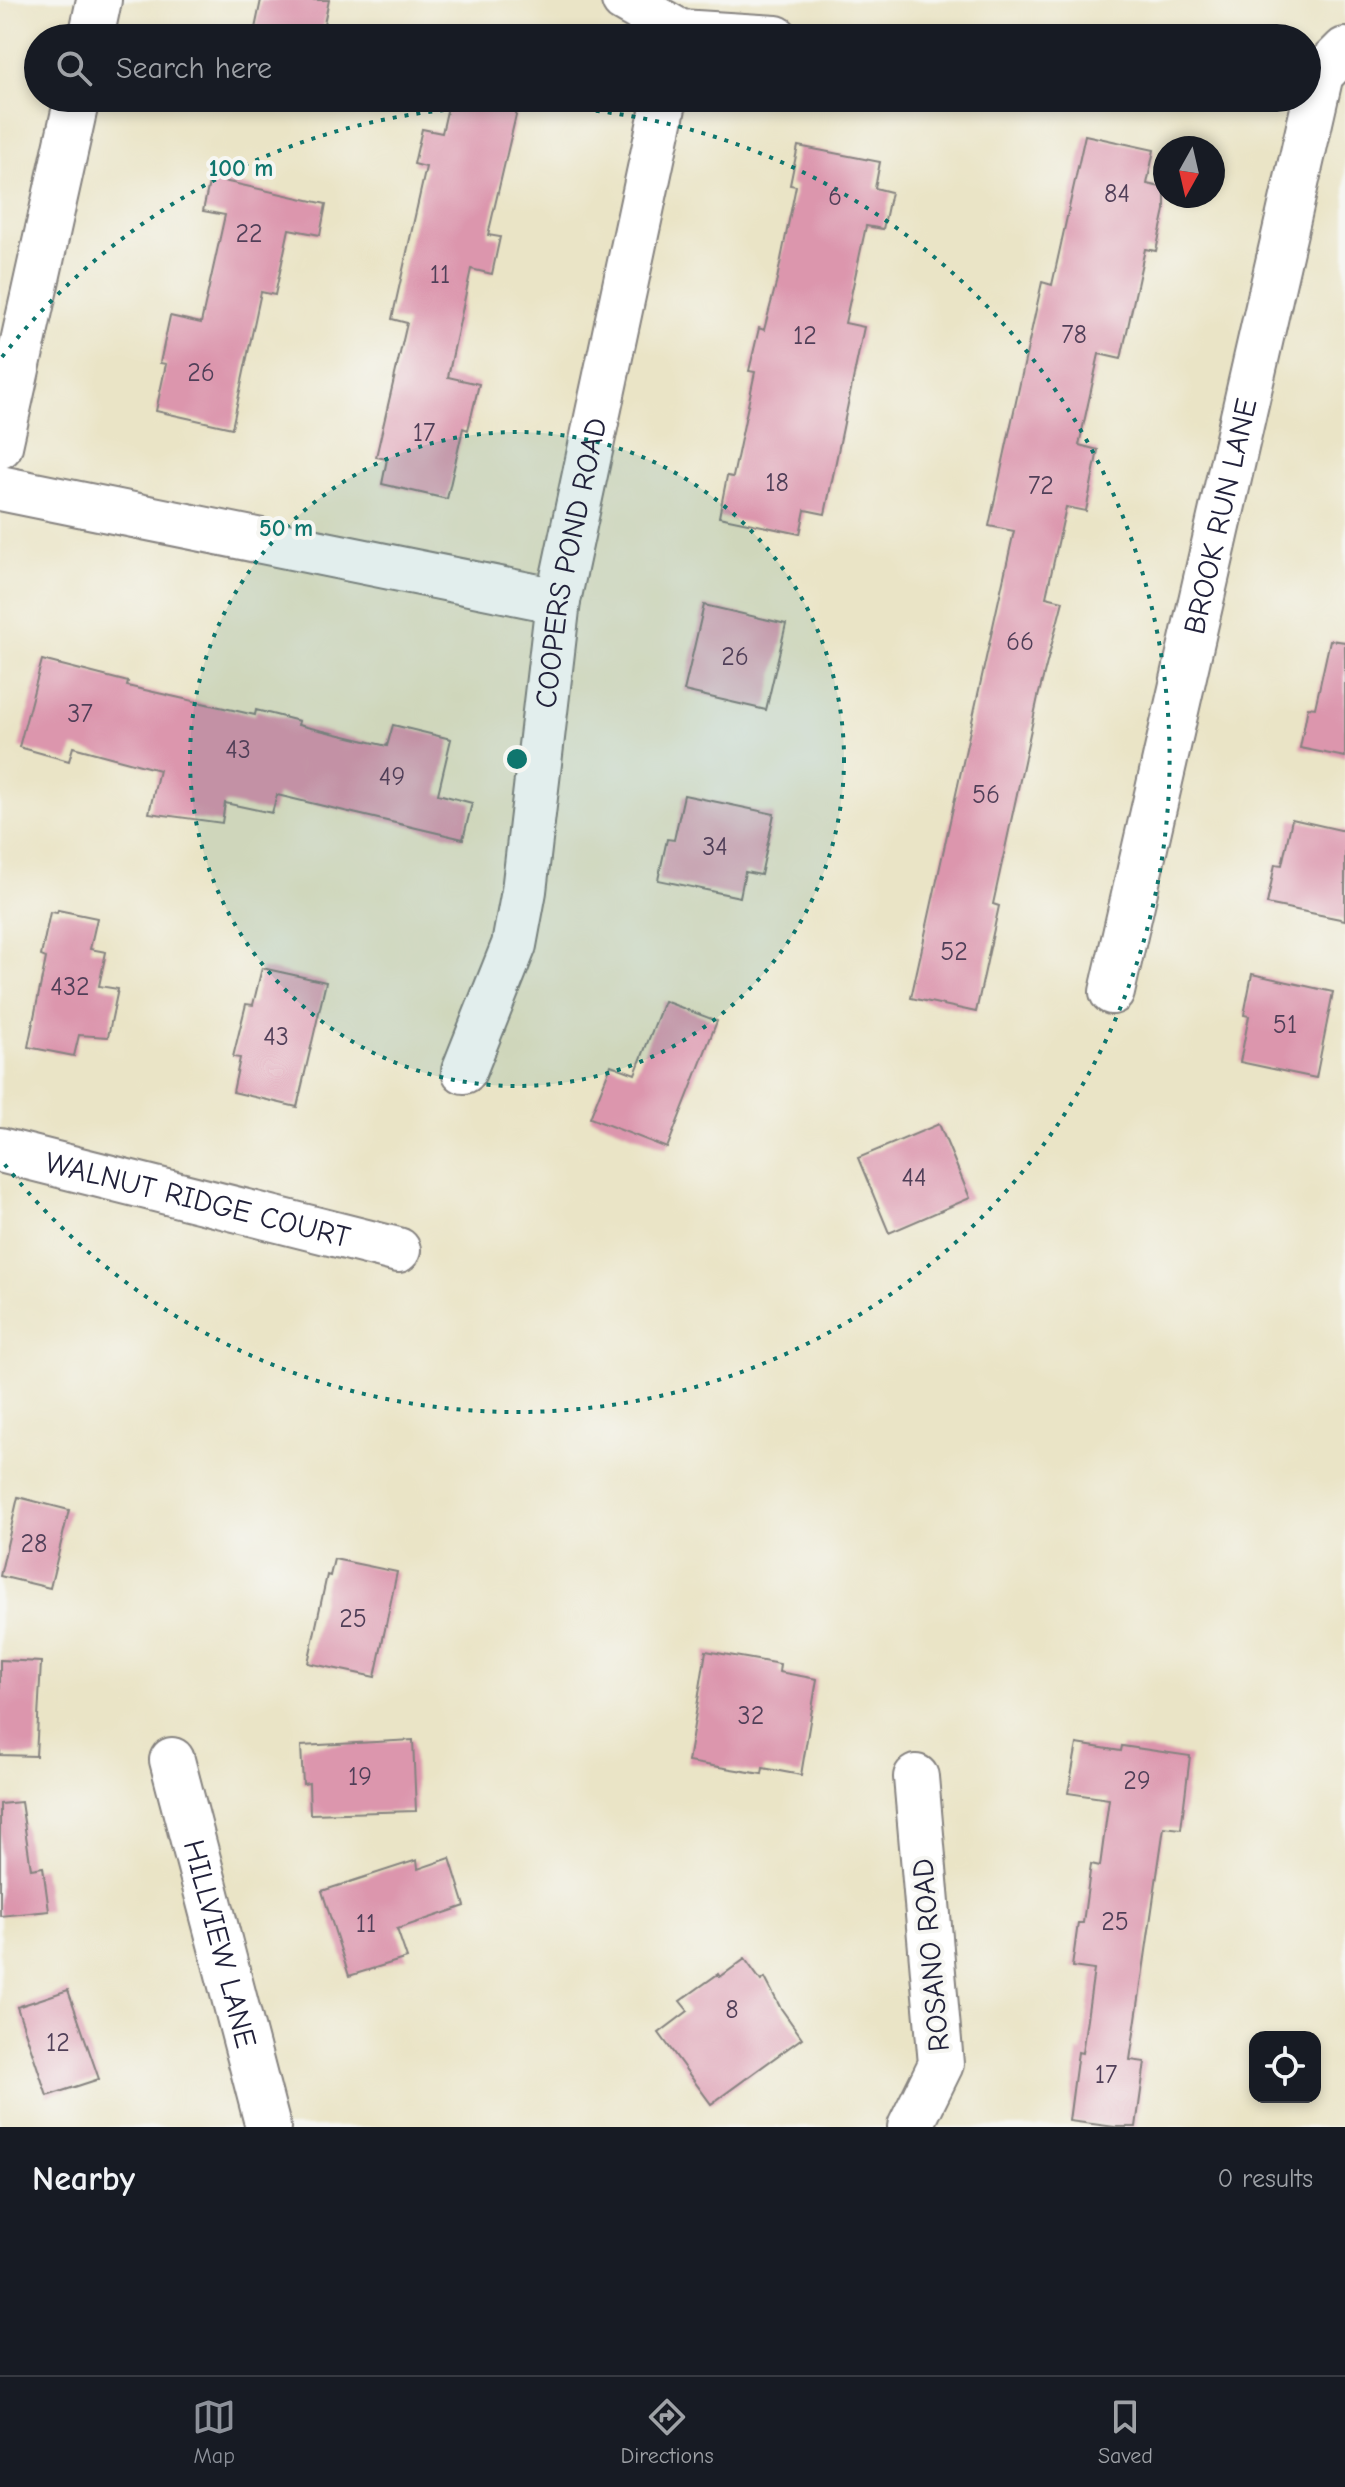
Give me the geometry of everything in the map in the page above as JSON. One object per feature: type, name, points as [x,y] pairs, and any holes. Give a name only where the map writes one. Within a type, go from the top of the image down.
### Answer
[{"type":"street","points":[[94,24],[99,0]]},
{"type":"street","points":[[624,0],[662,24]]},
{"type":"street","points":[[0,446],[74,112]]},
{"type":"street","name":"COOPERS POND ROAD","points":[[464,1071],[514,945],[524,891],[558,601],[662,112]]},
{"type":"street","name":"BROOK RUN LANE","points":[[1112,992],[1313,112]]},
{"type":"street","points":[[0,488],[558,601]]},
{"type":"street","name":"WALNUT RIDGE COURT","points":[[0,1150],[398,1250]]},
{"type":"street","name":"HILLVIEW LANE","points":[[172,1760],[268,2127]]},
{"type":"street","name":"ROSANO ROAD","points":[[910,2127],[941,2064],[916,1777]]},
{"type":"building","points":[[261,0],[329,0],[324,24],[256,24]]},
{"type":"building","points":[[447,112],[517,112],[488,235],[500,237],[492,274],[471,269],[448,377],[479,384],[468,430],[463,428],[447,499],[382,484],[387,459],[376,457],[407,323],[392,319],[426,167],[414,164],[422,129],[442,133]]},
{"type":"building","points":[[1085,135],[1153,150],[1147,184],[1153,185],[1153,208],[1165,210],[1156,251],[1145,249],[1121,359],[1099,354],[1079,445],[1098,450],[1086,511],[1066,507],[1046,597],[1063,601],[1038,697],[993,904],[999,906],[976,1012],[911,998],[1014,531],[989,526],[1042,282],[1052,285]]},
{"type":"building","points":[[798,146],[880,162],[875,188],[891,192],[883,229],[866,226],[845,323],[864,327],[825,514],[805,510],[800,534],[719,517],[727,476],[733,477],[755,372],[749,371],[759,328],[764,330],[776,284],[796,186],[790,185]]},
{"type":"building","points":[[210,178],[326,204],[320,235],[289,229],[275,295],[261,292],[232,428],[156,411],[166,364],[160,363],[170,316],[201,323],[225,215],[203,211]]},
{"type":"building","points":[[704,605],[786,624],[766,710],[684,691]]},
{"type":"building","points":[[1330,640],[1345,642],[1345,757],[1300,748],[1308,707],[1315,708]]},
{"type":"building","points":[[42,660],[128,682],[127,686],[255,715],[256,710],[299,721],[298,725],[387,746],[393,725],[451,739],[438,794],[472,803],[463,839],[277,795],[272,813],[225,803],[222,823],[149,813],[159,770],[73,747],[69,761],[19,747]]},
{"type":"building","points":[[684,795],[774,814],[761,875],[745,872],[740,897],[658,880],[667,839],[674,840]]},
{"type":"building","points":[[1292,819],[1345,831],[1345,920],[1267,904],[1275,864],[1282,865]]},
{"type":"building","points":[[58,910],[97,918],[90,949],[106,952],[99,986],[118,989],[108,1037],[79,1035],[74,1056],[28,1047],[46,958],[41,956],[50,912],[57,913]]},
{"type":"building","points":[[262,968],[326,982],[297,1107],[233,1092],[240,1058],[233,1057],[246,1004],[253,1005]]},
{"type":"building","points":[[1252,974],[1333,992],[1316,1078],[1240,1062],[1249,1016],[1244,1015]]},
{"type":"building","points":[[664,1001],[717,1021],[667,1148],[590,1118],[611,1065],[635,1074]]},
{"type":"building","points":[[939,1124],[970,1198],[889,1233],[858,1158]]},
{"type":"building","points":[[18,1497],[69,1510],[50,1588],[0,1576]]},
{"type":"building","points":[[334,1559],[397,1572],[375,1677],[308,1663],[327,1575],[330,1576]]},
{"type":"building","points":[[706,1651],[780,1664],[779,1672],[817,1679],[801,1775],[763,1768],[762,1774],[688,1762]]},
{"type":"building","points":[[0,1660],[41,1662],[36,1756],[0,1755]]},
{"type":"building","points":[[413,1740],[416,1811],[310,1814],[309,1783],[303,1784],[301,1746]]},
{"type":"building","points":[[1077,1744],[1121,1751],[1122,1746],[1190,1756],[1181,1829],[1164,1827],[1130,2060],[1145,2062],[1136,2127],[1069,2121],[1094,1970],[1072,1967],[1078,1923],[1083,1923],[1091,1864],[1100,1866],[1109,1799],[1068,1793]]},
{"type":"building","points":[[21,1802],[31,1869],[43,1867],[49,1911],[0,1916],[0,1804]]},
{"type":"building","points":[[450,1858],[465,1906],[397,1929],[407,1958],[349,1976],[322,1891],[417,1860],[418,1869]]},
{"type":"building","points":[[745,1959],[761,1981],[765,1978],[780,2007],[802,2038],[711,2104],[659,2033],[688,2011],[680,2001]]},
{"type":"building","points":[[68,1990],[99,2079],[47,2096],[17,2007]]}]
